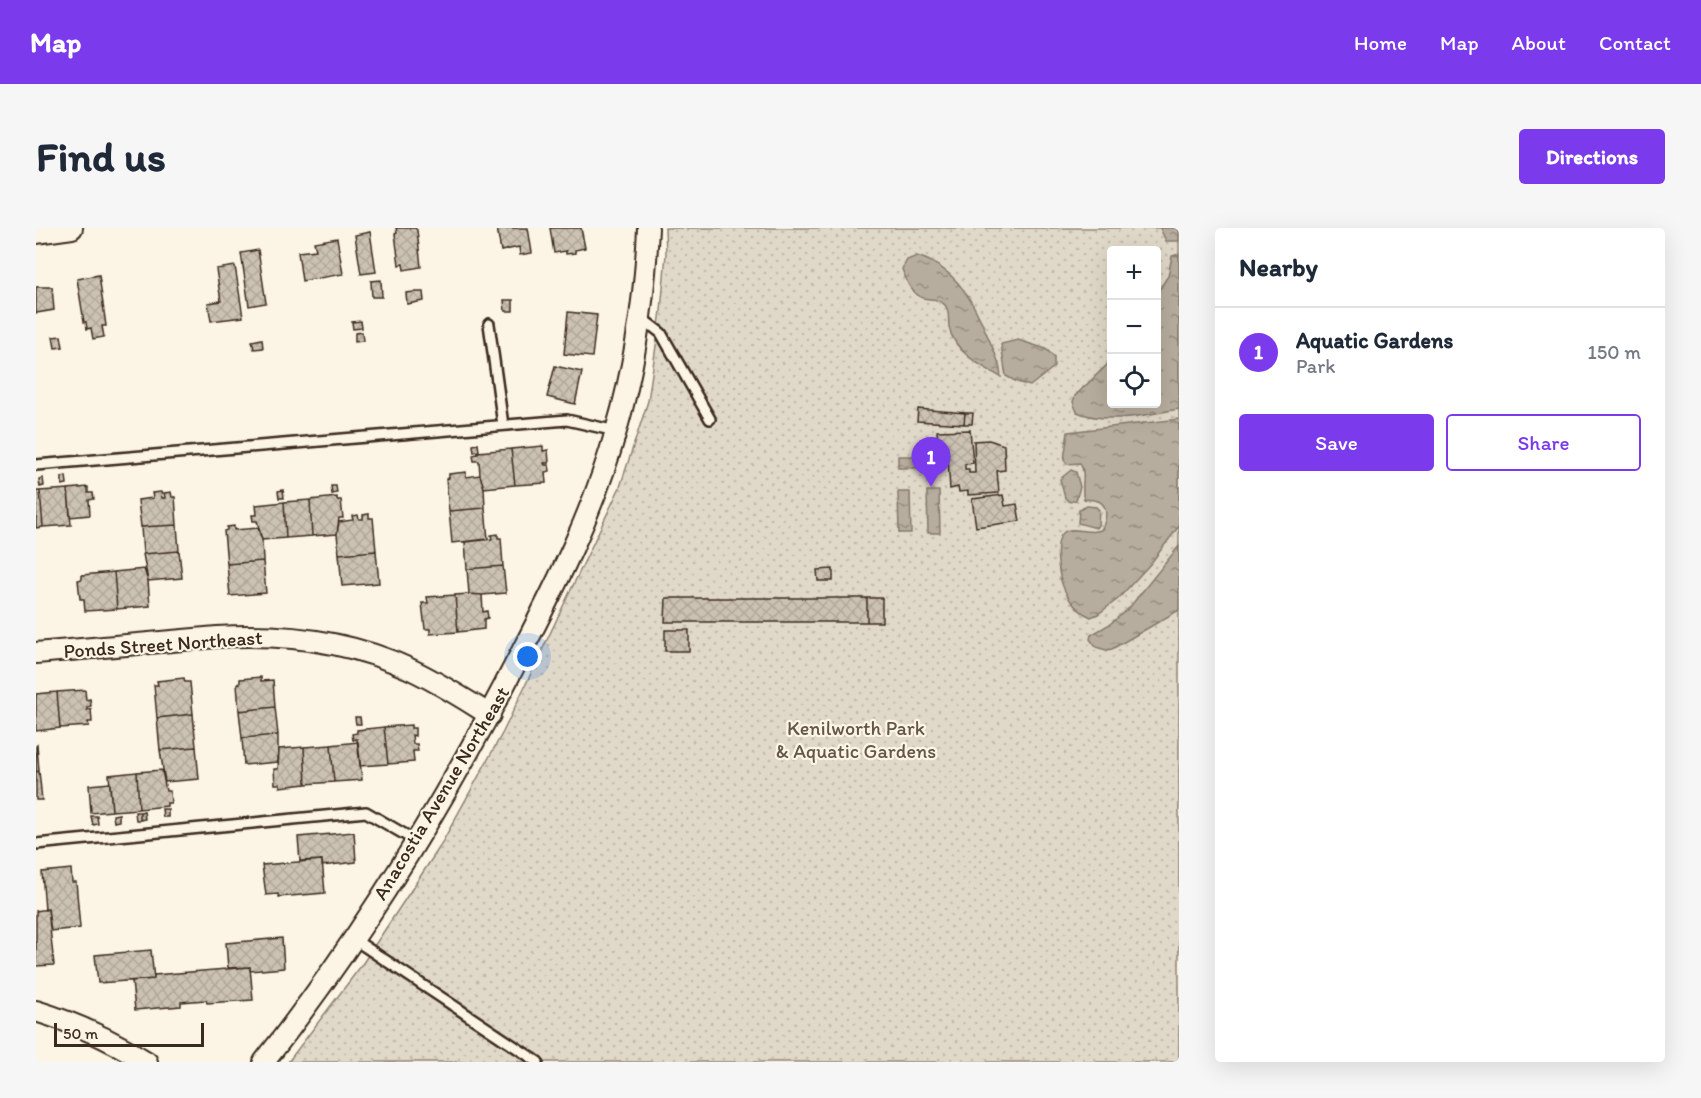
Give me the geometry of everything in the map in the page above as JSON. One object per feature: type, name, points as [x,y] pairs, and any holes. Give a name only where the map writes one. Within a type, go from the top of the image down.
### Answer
[{"type":"street","points":[[36,233],[72,228]]},
{"type":"street","name":"Anacostia Avenue Northeast","points":[[264,1062],[352,938],[456,775],[489,715],[580,532],[600,482],[625,399],[640,317],[648,228]]},
{"type":"street","name":"Ponds Street Northeast","points":[[36,653],[231,636],[289,637],[349,648],[386,659],[429,678],[489,715]]},
{"type":"street","points":[[36,1011],[73,1023],[97,1034],[147,1062]]},
{"type":"lane","points":[[640,317],[662,333],[710,419]]},
{"type":"lane","points":[[489,324],[503,425]]},
{"type":"lane","points":[[36,465],[567,420],[616,431]]},
{"type":"lane","points":[[36,844],[366,812],[416,841]]},
{"type":"lane","points":[[352,938],[538,1062]]},
{"type":"green space","name":"Kenilworth Park & Aquatic Gardens","points":[[665,228],[1179,228],[1179,1062],[288,1062],[361,966],[439,848],[503,732],[620,487],[648,401],[661,311],[666,254]]},
{"type":"water","points":[[1160,228],[1179,228],[1179,241],[1166,241]]},
{"type":"water","points":[[1179,254],[1179,409],[1114,418],[1101,418],[1077,412],[1073,402],[1075,396],[1107,365],[1107,408],[1161,408],[1161,287],[1168,276],[1172,256]]},
{"type":"water","points":[[917,256],[943,269],[970,299],[983,324],[1001,377],[969,357],[956,344],[949,327],[947,307],[943,303],[923,298],[912,290],[902,269],[907,260]]},
{"type":"water","points":[[1018,340],[1046,349],[1054,357],[1054,367],[1030,386],[1006,376],[1001,344]]},
{"type":"water","points":[[1179,419],[1179,526],[1151,563],[1118,599],[1091,617],[1075,606],[1065,591],[1059,569],[1058,543],[1060,537],[1068,530],[1092,532],[1101,530],[1106,512],[1099,501],[1084,499],[1083,472],[1080,463],[1067,464],[1064,460],[1068,432]]},
{"type":"water","points":[[898,456],[940,456],[939,468],[898,468]]},
{"type":"water","points":[[1071,470],[1076,472],[1080,487],[1076,500],[1070,502],[1065,498],[1060,479]]},
{"type":"water","points":[[927,491],[939,491],[940,533],[928,533]]},
{"type":"water","points":[[898,492],[910,492],[911,533],[899,533]]},
{"type":"water","points":[[1087,506],[1096,507],[1099,510],[1096,528],[1078,523],[1079,510]]},
{"type":"water","points":[[1179,546],[1179,610],[1112,649],[1096,647],[1090,639],[1091,635],[1110,624],[1129,608]]},
{"type":"building","points":[[396,228],[415,228],[417,230],[421,267],[404,270],[403,264],[399,265]]},
{"type":"building","points":[[497,228],[528,228],[532,253],[520,255],[519,247],[501,251]]},
{"type":"building","points":[[550,228],[581,228],[585,248],[575,250],[575,253],[566,254],[566,251],[554,253]]},
{"type":"building","points":[[370,232],[376,272],[361,274],[355,235]]},
{"type":"building","points":[[337,238],[343,274],[302,281],[298,252],[316,250],[314,242]]},
{"type":"building","points":[[258,250],[266,303],[249,306],[241,253]]},
{"type":"building","points":[[235,266],[243,317],[211,321],[208,303],[221,301],[216,269]]},
{"type":"building","points":[[99,275],[106,326],[102,326],[104,337],[93,339],[91,328],[87,329],[86,322],[84,322],[77,279]]},
{"type":"building","points":[[381,280],[382,297],[372,297],[371,281]]},
{"type":"building","points":[[36,287],[52,287],[54,310],[36,313]]},
{"type":"building","points":[[423,292],[424,301],[407,304],[406,293]]},
{"type":"building","points":[[504,300],[513,300],[513,311],[505,311]]},
{"type":"building","points":[[568,312],[597,315],[592,357],[564,354]]},
{"type":"building","points":[[361,321],[362,328],[353,329],[352,322]]},
{"type":"building","points":[[362,332],[363,341],[355,342],[355,333]]},
{"type":"building","points":[[61,336],[63,347],[55,348],[53,337]]},
{"type":"building","points":[[262,339],[263,348],[254,349],[252,341]]},
{"type":"building","points":[[555,366],[582,372],[575,404],[547,397]]},
{"type":"building","points":[[918,409],[965,413],[964,424],[917,421]]},
{"type":"building","points":[[965,413],[973,413],[972,424],[964,424]]},
{"type":"building","points":[[970,430],[973,463],[965,464],[965,469],[969,469],[969,473],[975,473],[974,441],[989,440],[1004,445],[1005,470],[997,471],[999,493],[968,495],[968,491],[959,492],[958,487],[950,489],[947,446],[938,447],[937,431]]},
{"type":"building","points":[[478,444],[479,451],[474,452],[473,445]]},
{"type":"building","points":[[543,446],[543,451],[548,450],[549,463],[544,463],[549,465],[550,471],[545,472],[546,483],[515,485],[511,449]]},
{"type":"building","points":[[511,449],[515,485],[484,488],[479,461],[474,461],[473,455],[478,452]]},
{"type":"building","points":[[466,472],[466,477],[480,475],[484,488],[485,508],[449,511],[446,479],[449,478],[449,474]]},
{"type":"building","points":[[66,476],[67,484],[62,485],[62,477]]},
{"type":"building","points":[[43,478],[44,486],[40,487],[39,479]]},
{"type":"building","points":[[331,486],[336,486],[337,493],[332,494]]},
{"type":"building","points":[[88,487],[88,493],[93,493],[94,499],[89,500],[90,515],[70,517],[68,489]]},
{"type":"building","points":[[68,489],[71,525],[43,527],[40,491]]},
{"type":"building","points":[[283,490],[284,498],[279,498],[278,491]]},
{"type":"building","points":[[36,491],[40,491],[43,527],[36,528]]},
{"type":"building","points":[[161,492],[162,498],[165,498],[164,493],[171,492],[172,497],[175,497],[177,525],[141,527],[138,500],[153,498],[152,493]]},
{"type":"building","points":[[1003,495],[1005,506],[1017,504],[1020,521],[976,527],[972,499]]},
{"type":"building","points":[[337,497],[337,500],[341,500],[343,518],[339,518],[337,534],[312,536],[310,500]]},
{"type":"building","points":[[310,500],[312,536],[286,538],[284,502]]},
{"type":"building","points":[[284,502],[286,538],[262,540],[257,521],[253,521],[252,515],[257,515],[256,505]]},
{"type":"building","points":[[485,508],[488,539],[452,543],[449,511]]},
{"type":"building","points":[[369,514],[369,518],[373,518],[376,551],[339,554],[337,534],[339,522],[353,520],[352,516],[358,515],[359,519],[363,519],[363,515]]},
{"type":"building","points":[[177,525],[179,551],[143,554],[141,527]]},
{"type":"building","points":[[234,526],[234,530],[258,528],[262,540],[263,561],[227,564],[224,531],[227,527]]},
{"type":"building","points":[[498,534],[498,538],[501,538],[503,566],[467,569],[465,542],[492,539],[491,535]]},
{"type":"building","points":[[179,551],[182,578],[148,581],[143,554]]},
{"type":"building","points":[[376,551],[379,583],[342,586],[339,554]]},
{"type":"building","points":[[263,561],[266,593],[230,596],[227,564]]},
{"type":"building","points":[[503,566],[506,593],[469,594],[467,569]]},
{"type":"building","points":[[144,569],[148,581],[150,606],[117,609],[114,572]]},
{"type":"building","points":[[833,569],[833,581],[818,581],[817,570]]},
{"type":"building","points":[[114,572],[117,609],[85,611],[84,599],[80,599],[78,580],[82,579],[82,575]]},
{"type":"building","points":[[455,595],[482,595],[483,612],[487,611],[488,618],[484,619],[484,629],[458,632]]},
{"type":"building","points":[[455,595],[458,632],[430,634],[430,629],[425,629],[422,603],[428,603],[427,597]]},
{"type":"building","points":[[666,598],[867,598],[867,622],[665,622]]},
{"type":"building","points":[[867,598],[882,598],[882,622],[867,622]]},
{"type":"building","points":[[665,630],[689,630],[689,651],[665,651]]},
{"type":"building","points":[[261,677],[261,681],[273,680],[275,707],[239,711],[237,684],[240,683],[240,679]]},
{"type":"building","points":[[184,678],[185,682],[190,682],[193,714],[157,718],[154,685],[158,685],[157,681]]},
{"type":"building","points":[[85,690],[86,700],[90,699],[91,706],[87,707],[87,710],[91,709],[92,722],[88,722],[89,726],[60,728],[57,692]]},
{"type":"building","points":[[57,692],[60,728],[36,731],[36,694]]},
{"type":"building","points":[[275,707],[278,735],[242,738],[239,711]]},
{"type":"building","points":[[193,714],[196,747],[160,750],[157,718]]},
{"type":"building","points":[[355,717],[360,717],[361,724],[356,724]]},
{"type":"building","points":[[411,725],[411,728],[415,728],[415,736],[412,735],[413,744],[417,744],[418,751],[413,751],[414,762],[388,764],[384,727]]},
{"type":"building","points":[[384,727],[388,764],[360,766],[357,739],[353,740],[352,734],[357,733],[357,730]]},
{"type":"building","points":[[278,735],[278,762],[244,765],[242,738]]},
{"type":"building","points":[[358,742],[362,780],[334,782],[331,745]]},
{"type":"building","points":[[331,745],[334,782],[306,784],[304,747]]},
{"type":"building","points":[[36,746],[39,771],[36,772]]},
{"type":"building","points":[[196,747],[199,779],[165,782],[160,750]]},
{"type":"building","points":[[304,747],[306,784],[280,787],[280,784],[275,784],[274,769],[278,769],[279,749]]},
{"type":"building","points":[[162,770],[166,791],[170,791],[171,803],[167,803],[167,806],[139,809],[137,772]]},
{"type":"building","points":[[39,771],[42,800],[36,800],[36,772]]},
{"type":"building","points":[[137,772],[139,809],[112,811],[109,775]]},
{"type":"building","points":[[110,783],[112,811],[91,813],[89,785]]},
{"type":"building","points":[[162,809],[168,809],[168,817],[163,817]]},
{"type":"building","points":[[144,811],[145,819],[140,820],[140,812]]},
{"type":"building","points":[[135,812],[140,812],[140,820],[136,820]]},
{"type":"building","points":[[119,814],[119,821],[114,822],[113,815]]},
{"type":"building","points":[[91,816],[97,816],[98,824],[93,825]]},
{"type":"building","points":[[354,832],[356,862],[322,866],[322,860],[300,861],[298,837]]},
{"type":"building","points":[[322,860],[325,893],[279,897],[278,894],[266,895],[262,865]]},
{"type":"building","points":[[71,869],[72,882],[76,882],[80,928],[51,931],[48,909],[45,910],[42,872]]},
{"type":"building","points":[[48,909],[54,965],[36,966],[36,911]]},
{"type":"building","points":[[282,938],[284,968],[250,971],[250,967],[228,968],[226,943]]},
{"type":"building","points":[[151,950],[154,979],[98,983],[95,955]]},
{"type":"building","points":[[250,967],[253,1000],[181,1002],[181,1006],[135,1010],[132,981],[154,979],[154,975]]},
{"type":"place","name":"Aquatic Gardens","points":[[931,487]]}]
